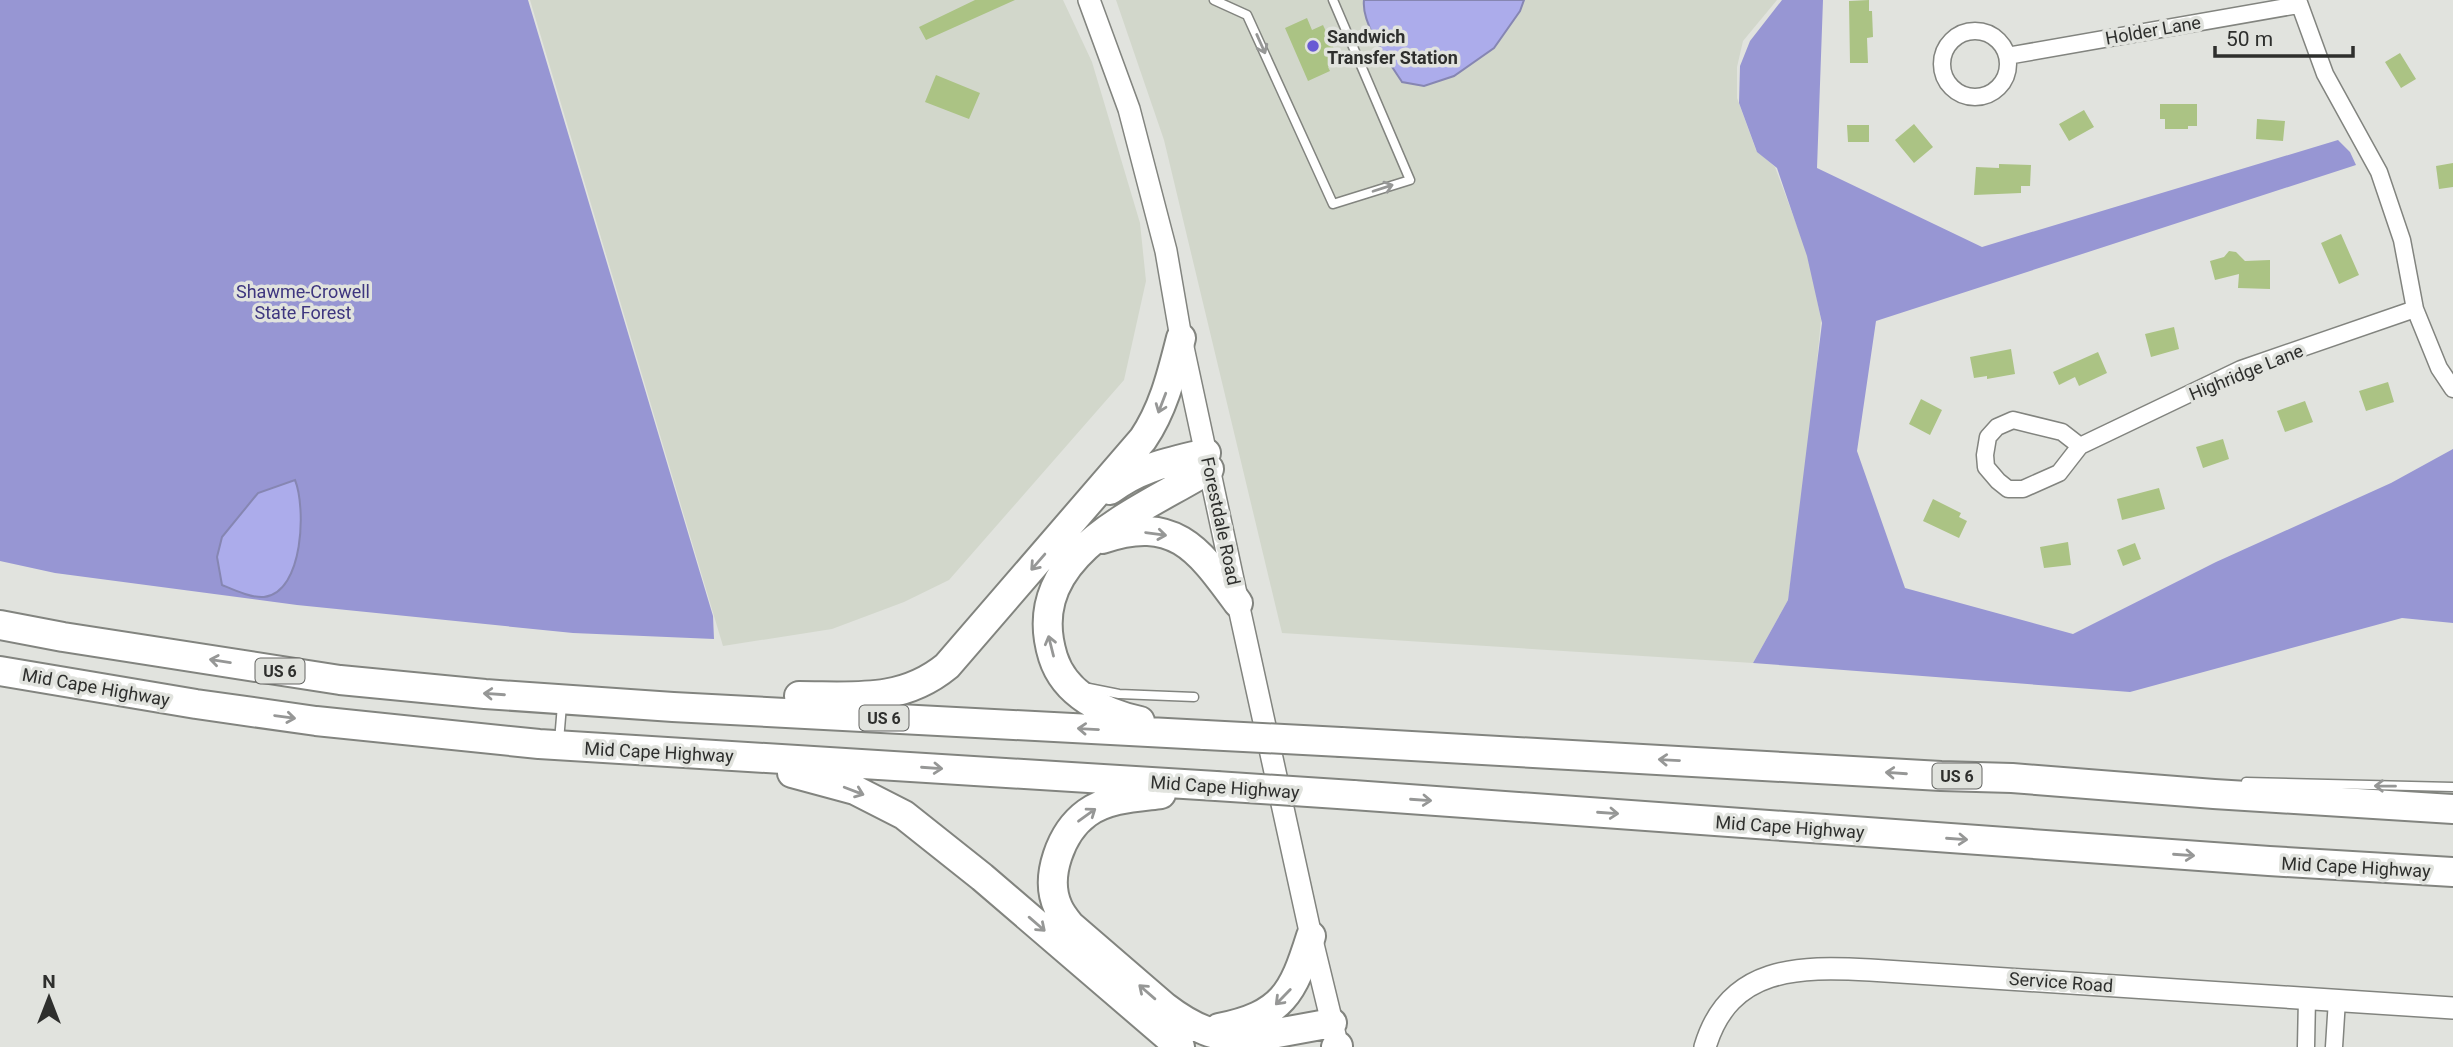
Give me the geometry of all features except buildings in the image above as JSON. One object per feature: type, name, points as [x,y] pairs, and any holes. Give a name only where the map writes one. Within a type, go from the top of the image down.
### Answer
[{"type":"highway","points":[[562,699],[702,694],[869,695],[907,691],[921,684],[947,666],[1152,426],[1165,396],[1181,338]]},
{"type":"highway","points":[[1083,510],[1128,476],[1158,465],[1207,461]]},
{"type":"highway","points":[[1205,735],[1112,713],[1088,701],[1068,683],[1055,662],[1047,616],[1055,587],[1069,563],[1122,519],[1207,461]]},
{"type":"highway","points":[[1090,545],[1103,538],[1130,532],[1170,536],[1192,546],[1238,603]]},
{"type":"highway","name":"US 6","points":[[0,625],[340,680],[562,699],[2012,778],[2453,809]]},
{"type":"highway","name":"Mid Cape Highway","points":[[0,671],[289,717],[559,746],[1353,795],[2453,872]]},
{"type":"highway","points":[[717,755],[830,782],[880,801],[904,815],[982,877],[1180,1047]]},
{"type":"highway","points":[[1216,786],[1114,802],[1087,813],[1076,823],[1061,846],[1054,885],[1058,907],[1070,925],[1178,1017],[1203,1031],[1236,1038],[1336,1041]]},
{"type":"highway","points":[[1203,1031],[1251,1019],[1275,1005],[1294,984],[1311,936]]},
{"type":"main road","name":"Forestdale Road","points":[[1089,0],[1129,109],[1166,251],[1207,461],[1336,1041]]},
{"type":"main road","name":"Service Road","points":[[1705,1047],[1717,1016],[1738,993],[1764,978],[1805,970],[1870,970],[2453,1008]]},
{"type":"street","name":"Holder Lane","points":[[2007,56],[2298,3]]},
{"type":"street","points":[[2298,3],[2325,74],[2379,172],[2402,240],[2415,309],[2439,368],[2453,389]]},
{"type":"street","points":[[1966,32],[1987,33],[1996,38],[2007,56],[2005,78],[1999,88],[1989,95],[1978,98],[1956,92],[1943,74],[1944,53],[1949,44],[1966,32]]},
{"type":"street","name":"Highridge Lane","points":[[2080,446],[2062,432],[2013,420],[1997,427],[1988,437],[1986,467],[2008,489],[2023,489],[2059,473],[2080,446],[2241,369],[2415,309]]},
{"type":"street","points":[[2306,1047],[2307,998]]},
{"type":"street","points":[[2334,1047],[2337,1000]]},
{"type":"lane","points":[[1214,0],[1247,15],[1333,204],[1409,180],[1333,0]]},
{"type":"lane","points":[[1068,683],[1119,694],[1194,697]]},
{"type":"lane","points":[[559,746],[562,699]]},
{"type":"lane","points":[[1941,776],[2173,781]]},
{"type":"lane","points":[[2241,782],[2453,787]]},
{"type":"shaded area","points":[[530,0],[1063,0],[1092,62],[1140,223],[1146,281],[1124,380],[949,580],[904,602],[832,629],[723,646]]},
{"type":"shaded area","points":[[1116,0],[1777,0],[1743,41],[1737,67],[1737,98],[1756,150],[1775,167],[1809,258],[1821,320],[1809,445],[1788,600],[1753,663],[1282,633],[1164,140]]},
{"type":"shaded area","points":[[1364,0],[1524,0],[1520,11],[1494,48],[1454,76],[1424,86],[1402,82],[1371,31],[1364,10]]},
{"type":"shaded area","points":[[295,480],[301,528],[299,547],[287,580],[277,592],[264,597],[248,595],[222,585],[217,557],[222,537],[258,493]]},
{"type":"green space","name":"Shawme-Crowell State Forest","points":[[0,0],[528,0],[713,616],[714,639],[573,633],[297,605],[55,573],[0,561]]},
{"type":"green space","points":[[1782,0],[1823,0],[1817,168],[1982,247],[2338,140],[2350,152],[2356,165],[1876,321],[1857,451],[1905,588],[2073,634],[2216,562],[2391,483],[2453,449],[2453,623],[2402,618],[2130,692],[1753,663],[1788,600],[1822,323],[1807,256],[1777,168],[1757,152],[1739,103],[1740,66],[1750,41]]},
{"type":"place","name":"Sandwich Transfer Station","points":[[1313,46]]}]
